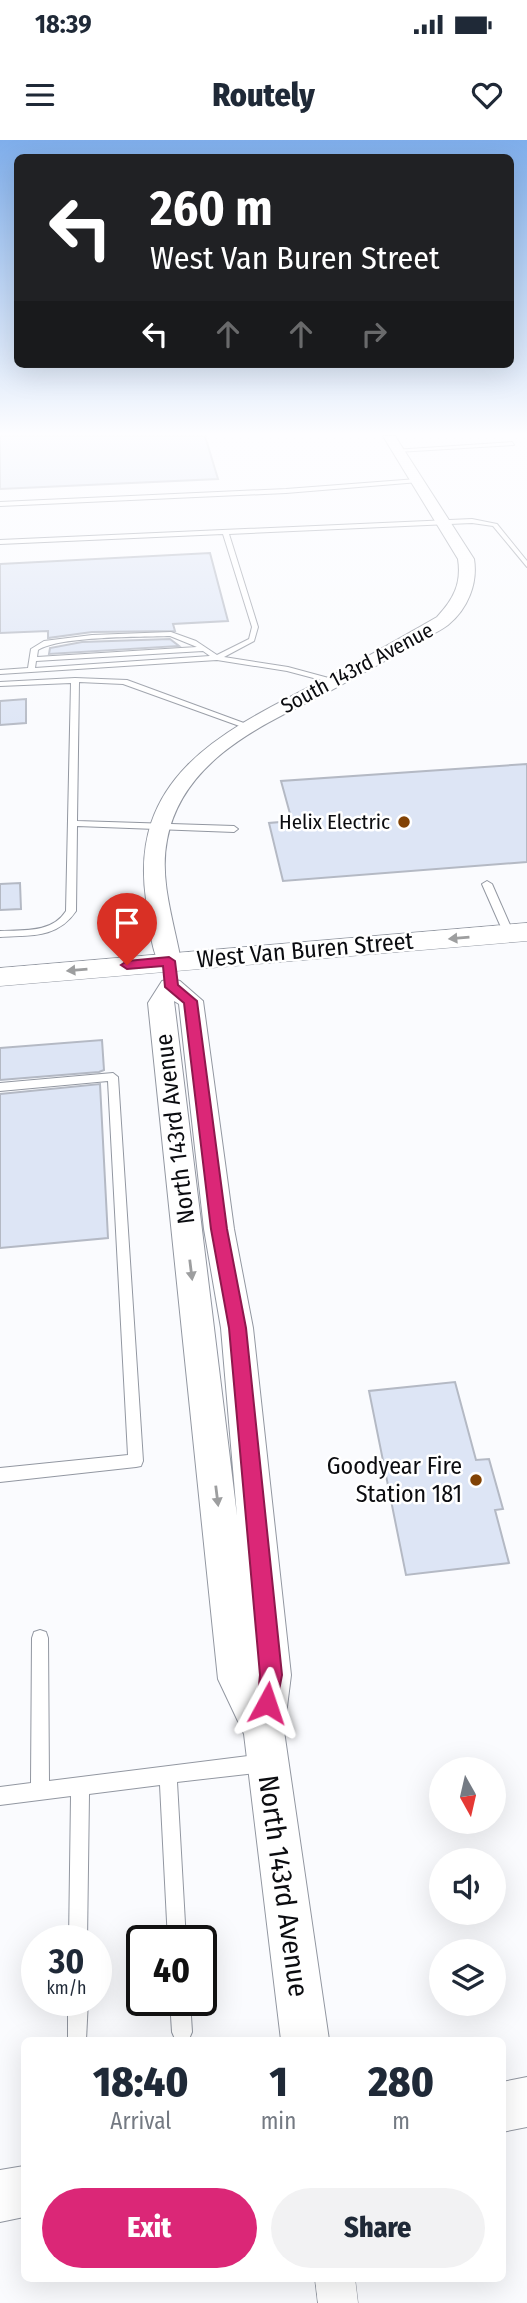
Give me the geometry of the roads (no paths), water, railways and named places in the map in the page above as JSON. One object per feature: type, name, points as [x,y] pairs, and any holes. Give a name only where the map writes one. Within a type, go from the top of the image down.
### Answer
[{"type":"main road","name":"West Van Buren Street","points":[[0,1001],[170,974],[521,941]]},
{"type":"main road","name":"West Van Buren Street","points":[[0,977],[170,974]]},
{"type":"street","name":"South 143rd Avenue","points":[[170,974],[155,878],[158,827],[165,805],[193,768],[248,726],[443,621],[458,606],[470,574],[466,559],[452,537]]},
{"type":"street","name":"North 143rd Avenue","points":[[170,974],[160,1003],[237,1679],[266,1746],[305,2037]]},
{"type":"street","points":[[506,2105],[527,2102]]},
{"type":"street","points":[[0,2196],[21,2192]]},
{"type":"street","points":[[335,2282],[338,2303]]},
{"type":"lane","points":[[0,542],[103,537]]},
{"type":"lane","points":[[217,658],[255,635],[227,537]]},
{"type":"lane","points":[[504,537],[526,561]]},
{"type":"lane","points":[[31,670],[35,649],[44,643],[92,637],[172,634],[207,649],[217,658]]},
{"type":"lane","points":[[32,659],[207,649]]},
{"type":"lane","points":[[0,672],[217,658],[288,669],[333,682]]},
{"type":"lane","points":[[0,934],[54,929],[66,922],[71,911],[75,680]]},
{"type":"lane","points":[[0,684],[75,680],[124,682],[248,726]]},
{"type":"lane","points":[[71,823],[234,829]]},
{"type":"lane","points":[[487,884],[521,941]]},
{"type":"lane","points":[[0,1087],[113,1077],[136,1461],[0,1475]]},
{"type":"lane","points":[[40,1638],[40,1791]]},
{"type":"lane","points":[[0,1796],[168,1775],[266,1746]]},
{"type":"lane","points":[[168,1775],[176,1925]]},
{"type":"lane","points":[[78,1925],[80,1787]]},
{"type":"lane","points":[[77,2037],[78,2016]]},
{"type":"lane","points":[[181,2016],[182,2032]]},
{"type":"place","name":"Helix Electric","points":[[404,822]]},
{"type":"place","name":"Goodyear Fire Station 181","points":[[476,1480]]}]
